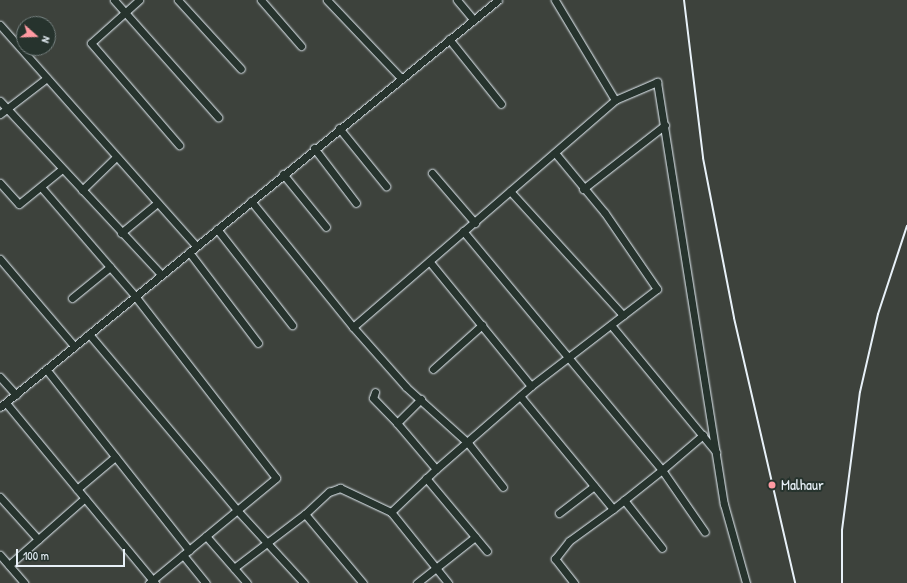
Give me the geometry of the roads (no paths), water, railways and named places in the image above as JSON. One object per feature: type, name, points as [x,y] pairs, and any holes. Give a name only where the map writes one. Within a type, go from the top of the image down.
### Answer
[{"type":"street","points":[[114,0],[218,117]]},
{"type":"street","points":[[139,0],[91,43],[179,145]]},
{"type":"street","points":[[178,0],[242,69]]},
{"type":"street","points":[[260,0],[301,46]]},
{"type":"street","points":[[327,0],[401,78]]},
{"type":"street","points":[[457,0],[474,20]]},
{"type":"street","points":[[41,187],[135,296],[276,478],[152,582],[85,498],[3,405],[16,395],[46,369],[135,296],[161,274],[251,202],[314,148],[498,0]]},
{"type":"street","points":[[555,0],[615,100]]},
{"type":"street","points":[[0,25],[156,204],[196,246]]},
{"type":"street","points":[[449,39],[501,104]]},
{"type":"street","points":[[0,114],[47,78]]},
{"type":"street","points":[[353,326],[615,100],[657,82],[724,504],[746,583]]},
{"type":"street","points":[[0,101],[121,233],[161,274]]},
{"type":"street","points":[[583,189],[665,125]]},
{"type":"street","points":[[339,128],[386,186]]},
{"type":"street","points":[[314,148],[356,203]]},
{"type":"street","points":[[391,512],[436,469],[468,443],[531,386],[657,289],[604,212],[583,189],[555,153]]},
{"type":"street","points":[[82,190],[116,158]]},
{"type":"street","points":[[0,183],[20,204],[62,169]]},
{"type":"street","points":[[432,173],[475,222]]},
{"type":"street","points":[[283,174],[326,227]]},
{"type":"street","points":[[510,191],[623,315]]},
{"type":"street","points":[[251,202],[353,326],[421,398],[468,443],[503,487]]},
{"type":"street","points":[[121,233],[156,204]]},
{"type":"street","points":[[217,229],[292,325]]},
{"type":"street","points":[[463,231],[662,470],[705,532]]},
{"type":"street","points":[[189,252],[258,343]]},
{"type":"street","points":[[0,259],[74,346]]},
{"type":"street","points":[[429,261],[531,386]]},
{"type":"street","points":[[72,298],[110,267]]},
{"type":"street","points":[[611,324],[716,452]]},
{"type":"street","points":[[433,369],[482,325]]},
{"type":"street","points":[[89,334],[237,510],[304,583]]},
{"type":"street","points":[[46,369],[189,550]]},
{"type":"street","points":[[0,377],[16,395]]},
{"type":"street","points":[[375,392],[372,398],[397,423],[436,469]]},
{"type":"street","points":[[520,396],[613,509]]},
{"type":"street","points":[[397,423],[421,398]]},
{"type":"street","points":[[574,583],[555,559],[569,541],[613,509],[703,436]]},
{"type":"street","points":[[77,489],[115,457]]},
{"type":"street","points":[[426,478],[487,551]]},
{"type":"street","points":[[559,513],[594,486]]},
{"type":"street","points":[[234,568],[304,514],[329,492],[340,488],[391,512],[448,583]]},
{"type":"street","points":[[0,497],[38,539]]},
{"type":"street","points":[[9,565],[85,498]]},
{"type":"street","points":[[624,500],[662,548]]},
{"type":"street","points":[[304,514],[363,583]]},
{"type":"street","points":[[206,536],[247,583]]},
{"type":"street","points":[[417,583],[437,569],[475,537]]},
{"type":"street","points":[[0,555],[24,583]]},
{"type":"street","points":[[183,555],[206,583]]},
{"type":"railway","points":[[684,0],[703,158],[734,318],[795,583]]},
{"type":"railway","points":[[842,583],[842,530],[860,392],[878,314],[907,226]]},
{"type":"place","name":"Malhaur","points":[[772,485]]}]
